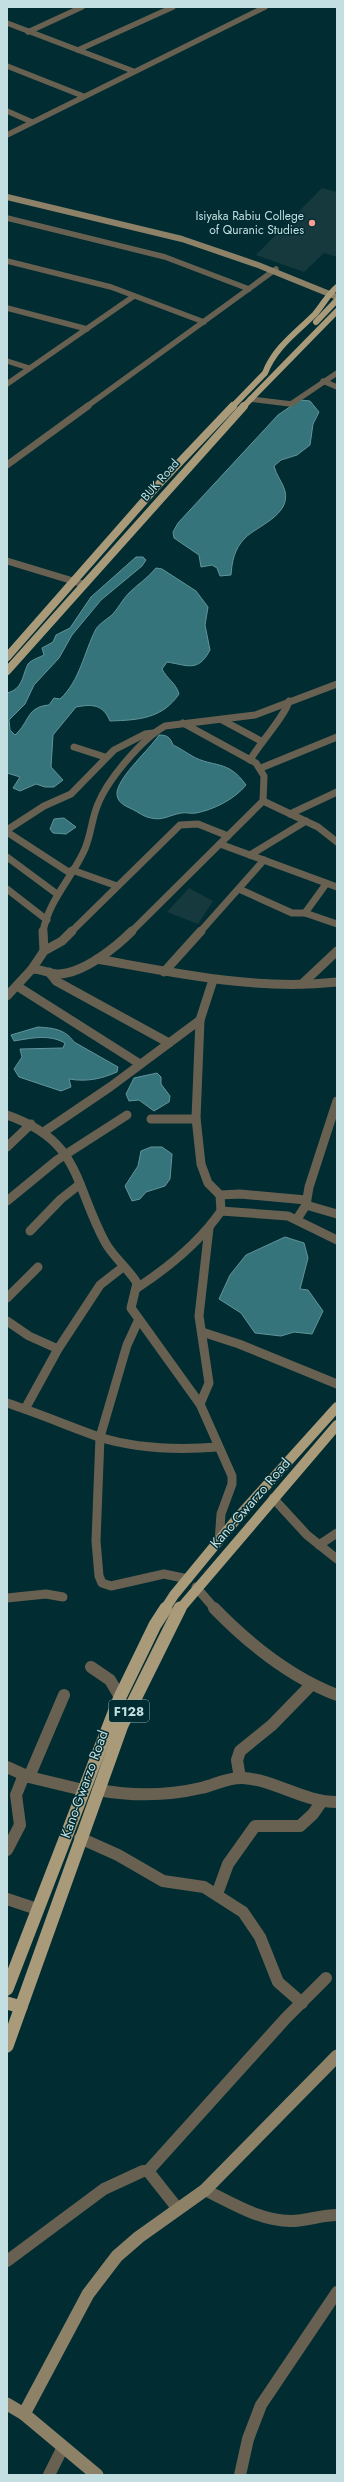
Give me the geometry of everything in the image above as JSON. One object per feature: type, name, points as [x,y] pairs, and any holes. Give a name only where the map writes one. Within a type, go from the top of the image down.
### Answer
[{"type":"main road","points":[[7,195],[182,239],[336,289]]},
{"type":"main road","points":[[275,270],[337,299]]},
{"type":"main road","points":[[265,373],[270,360],[322,306],[329,294],[336,289]]},
{"type":"main road","name":"BUK Road","points":[[7,657],[158,486],[337,299]]},
{"type":"main road","name":"BUK Road","points":[[7,671],[187,467],[273,373],[337,311]]},
{"type":"main road","points":[[273,373],[294,360],[337,318]]},
{"type":"main road","name":"Kano-Gwarzo Road","points":[[7,2046],[80,1838],[122,1725],[165,1635],[192,1583],[219,1542],[232,1525],[337,1407]]},
{"type":"main road","name":"Kano-Gwarzo Road","points":[[7,1989],[120,1697],[155,1624],[192,1583],[243,1532],[337,1425]]},
{"type":"main road","points":[[232,1525],[243,1532]]},
{"type":"main road","points":[[7,2003],[21,2007]]},
{"type":"main road","points":[[24,2414],[88,2294],[117,2256],[205,2190],[337,2056]]},
{"type":"main road","points":[[7,2404],[24,2414],[97,2475]]},
{"type":"street","points":[[28,32],[82,7]]},
{"type":"street","points":[[78,50],[173,7]]},
{"type":"street","points":[[249,7],[259,10]]},
{"type":"street","points":[[7,135],[133,71],[265,7]]},
{"type":"street","points":[[7,23],[133,71]]},
{"type":"street","points":[[7,66],[83,96]]},
{"type":"street","points":[[7,111],[32,122]]},
{"type":"street","points":[[7,218],[165,257],[249,289]]},
{"type":"street","points":[[7,262],[111,287],[204,322]]},
{"type":"street","points":[[7,465],[275,270]]},
{"type":"street","points":[[7,384],[134,296]]},
{"type":"street","points":[[7,308],[86,329]]},
{"type":"street","points":[[7,361],[29,368]]},
{"type":"street","points":[[250,399],[290,404],[337,373]]},
{"type":"street","points":[[324,381],[337,386]]},
{"type":"street","points":[[7,561],[83,584]]},
{"type":"street","points":[[9,829],[44,806],[71,794],[106,757],[131,741],[153,733],[165,726],[255,715],[337,684]]},
{"type":"street","points":[[250,760],[260,741],[287,708],[289,701]]},
{"type":"street","points":[[222,720],[260,741]]},
{"type":"street","points":[[32,969],[65,973],[96,959],[129,936],[262,801],[264,776],[261,768],[250,760],[183,723]]},
{"type":"street","points":[[44,951],[42,943],[47,920],[57,894],[89,842],[94,824],[95,811],[100,802],[153,733]]},
{"type":"street","points":[[261,768],[337,737]]},
{"type":"street","points":[[74,747],[106,757]]},
{"type":"street","points":[[290,814],[337,792]]},
{"type":"street","points":[[262,801],[306,821],[337,842]]},
{"type":"street","points":[[7,820],[9,829],[71,872],[117,886]]},
{"type":"street","points":[[250,855],[306,821]]},
{"type":"street","points":[[7,996],[32,969],[44,951],[62,940],[166,838],[186,823],[195,823],[228,836]]},
{"type":"street","points":[[220,844],[337,887]]},
{"type":"street","points":[[7,857],[57,894]]},
{"type":"street","points":[[164,972],[264,860]]},
{"type":"street","points":[[305,913],[326,884]]},
{"type":"street","points":[[7,889],[47,920]]},
{"type":"street","points":[[239,889],[292,913],[305,913],[337,924]]},
{"type":"street","points":[[302,984],[337,951]]},
{"type":"street","points":[[96,959],[213,980],[335,985]]},
{"type":"street","points":[[49,972],[56,981],[168,1043]]},
{"type":"street","points":[[213,980],[200,1020],[201,1029],[197,1073],[196,1140],[204,1174],[212,1189],[220,1195],[240,1194],[306,1202],[337,1214]]},
{"type":"street","points":[[17,986],[140,1064]]},
{"type":"street","points":[[45,1131],[200,1020]]},
{"type":"street","points":[[297,1219],[306,1202],[334,1119],[337,1100]]},
{"type":"street","points":[[7,1115],[45,1131],[67,1154],[106,1244],[134,1279],[137,1288],[131,1308],[138,1320],[200,1404],[218,1447],[228,1463],[232,1476],[232,1484],[221,1514],[219,1542]]},
{"type":"street","points":[[7,1201],[41,1171],[127,1115]]},
{"type":"street","points":[[151,1119],[196,1119]]},
{"type":"street","points":[[7,1147],[31,1124]]},
{"type":"street","points":[[30,1231],[60,1199],[80,1184]]},
{"type":"street","points":[[137,1288],[165,1268],[209,1228],[221,1211],[220,1195]]},
{"type":"street","points":[[221,1211],[273,1213],[297,1219],[337,1240]]},
{"type":"street","points":[[200,1404],[209,1383],[199,1307],[209,1228]]},
{"type":"street","points":[[7,1298],[38,1267]]},
{"type":"street","points":[[25,1409],[58,1349],[100,1285],[123,1267]]},
{"type":"street","points":[[138,1320],[127,1345],[100,1436],[96,1541],[100,1580],[111,1586],[164,1574],[192,1583],[209,1605],[251,1641],[311,1685],[337,1695]]},
{"type":"street","points":[[7,1321],[29,1336],[58,1349]]},
{"type":"street","points":[[202,1332],[239,1344],[337,1384]]},
{"type":"street","points":[[7,1404],[100,1436],[158,1447],[202,1449],[218,1447]]},
{"type":"street","points":[[272,1498],[319,1545],[337,1559]]},
{"type":"street","points":[[319,1545],[337,1533]]},
{"type":"street","points":[[7,1598],[46,1594],[63,1597]]},
{"type":"street","points":[[91,1667],[110,1680],[120,1697]]},
{"type":"street","points":[[240,1778],[237,1760],[240,1751],[272,1725],[311,1685]]},
{"type":"street","points":[[7,1850],[20,1825],[16,1794],[64,1695]]},
{"type":"street","points":[[7,1767],[26,1776],[83,1790]]},
{"type":"street","points":[[98,1790],[121,1795],[166,1793],[199,1789],[230,1778],[240,1778],[322,1802],[337,1802]]},
{"type":"street","points":[[217,1894],[228,1864],[255,1826],[265,1824],[296,1828],[306,1824],[322,1802]]},
{"type":"street","points":[[80,1838],[118,1855],[163,1881],[204,1887],[217,1894],[247,1917],[263,1944],[278,1982],[302,2003]]},
{"type":"street","points":[[7,1898],[37,1909]]},
{"type":"street","points":[[7,2261],[104,2189],[143,2171],[148,2171],[326,1978]]},
{"type":"street","points":[[148,2171],[178,2209]]},
{"type":"street","points":[[205,2190],[259,2215],[274,2219],[291,2221],[323,2215],[337,2216]]},
{"type":"street","points":[[240,2475],[252,2425],[261,2405],[337,2292]]},
{"type":"street","points":[[49,2475],[64,2447]]},
{"type":"shaded area","name":"Isiyaka Rabiu College of Quranic Studies","points":[[322,188],[337,192],[337,257],[324,253],[304,272],[256,255]]},
{"type":"shaded area","points":[[300,400],[310,401],[319,412],[313,424],[310,445],[297,455],[281,460],[274,466],[285,491],[283,507],[272,519],[241,542],[234,556],[231,575],[220,576],[217,568],[212,565],[201,567],[199,555],[174,538],[173,532],[178,523],[278,415]]},
{"type":"shaded area","points":[[136,557],[143,557],[146,560],[142,566],[101,600],[72,635],[59,658],[34,685],[25,704],[9,720],[10,730],[15,735],[32,712],[42,706],[49,705],[54,698],[60,699],[67,692],[77,675],[97,627],[112,615],[129,593],[156,568],[162,569],[196,591],[208,607],[205,625],[210,650],[206,657],[196,665],[186,666],[167,662],[162,669],[176,687],[179,694],[165,709],[157,713],[140,719],[110,721],[104,711],[96,706],[76,707],[53,735],[51,767],[63,780],[54,787],[45,787],[36,784],[20,791],[13,788],[20,777],[7,773],[7,693],[19,685],[28,664],[44,655],[42,648],[53,642],[56,635],[70,628],[91,597]]},
{"type":"shaded area","points":[[159,735],[168,737],[173,745],[200,760],[220,765],[233,771],[246,785],[230,799],[209,809],[196,813],[181,813],[155,819],[146,817],[119,801],[117,792],[123,778]]},
{"type":"shaded area","points":[[64,818],[76,827],[66,834],[53,833],[50,829],[54,819]]},
{"type":"shaded area","points":[[189,888],[213,901],[198,924],[167,912]]},
{"type":"shaded area","points":[[38,1027],[54,1029],[67,1034],[74,1042],[118,1067],[117,1072],[94,1079],[69,1079],[71,1087],[61,1091],[19,1077],[14,1069],[22,1057],[20,1049],[63,1048],[65,1043],[53,1038],[34,1038],[14,1041],[11,1035]]},
{"type":"shaded area","points":[[157,1073],[161,1077],[161,1084],[170,1096],[169,1102],[154,1111],[139,1100],[129,1101],[126,1094],[134,1078]]},
{"type":"shaded area","points":[[151,1147],[162,1147],[172,1154],[170,1179],[165,1186],[146,1192],[140,1199],[132,1201],[125,1186],[138,1166],[141,1151]]},
{"type":"shaded area","points":[[285,1237],[304,1243],[308,1258],[300,1289],[308,1290],[323,1311],[312,1334],[294,1332],[281,1336],[255,1333],[241,1313],[219,1299],[230,1275],[246,1255]]},
{"type":"place","name":"Isiyaka Rabiu College of Quranic Studies","points":[[312,223]]}]
